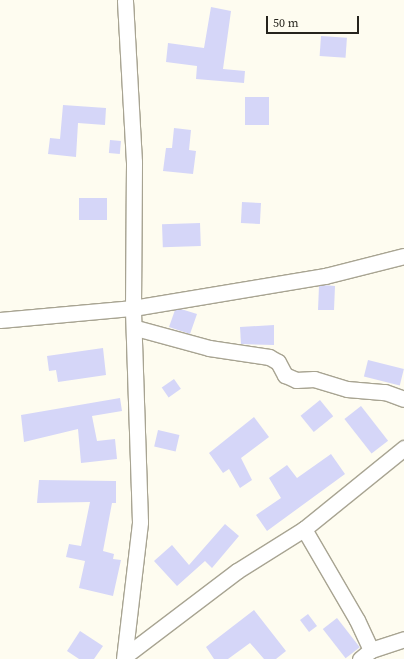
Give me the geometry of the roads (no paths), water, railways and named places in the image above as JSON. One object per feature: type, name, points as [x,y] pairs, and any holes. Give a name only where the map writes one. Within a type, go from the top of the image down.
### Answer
[{"type":"street","points":[[125,0],[134,162],[134,308],[136,328],[140,522],[125,657]]},
{"type":"street","points":[[0,320],[134,308],[325,276],[404,256]]},
{"type":"street","points":[[136,328],[209,348],[269,357],[278,362],[285,375],[296,380],[314,379],[347,388],[385,392],[404,399]]},
{"type":"street","points":[[125,657],[237,572],[304,529],[404,448]]},
{"type":"street","points":[[304,529],[358,620],[365,655],[404,639]]}]
